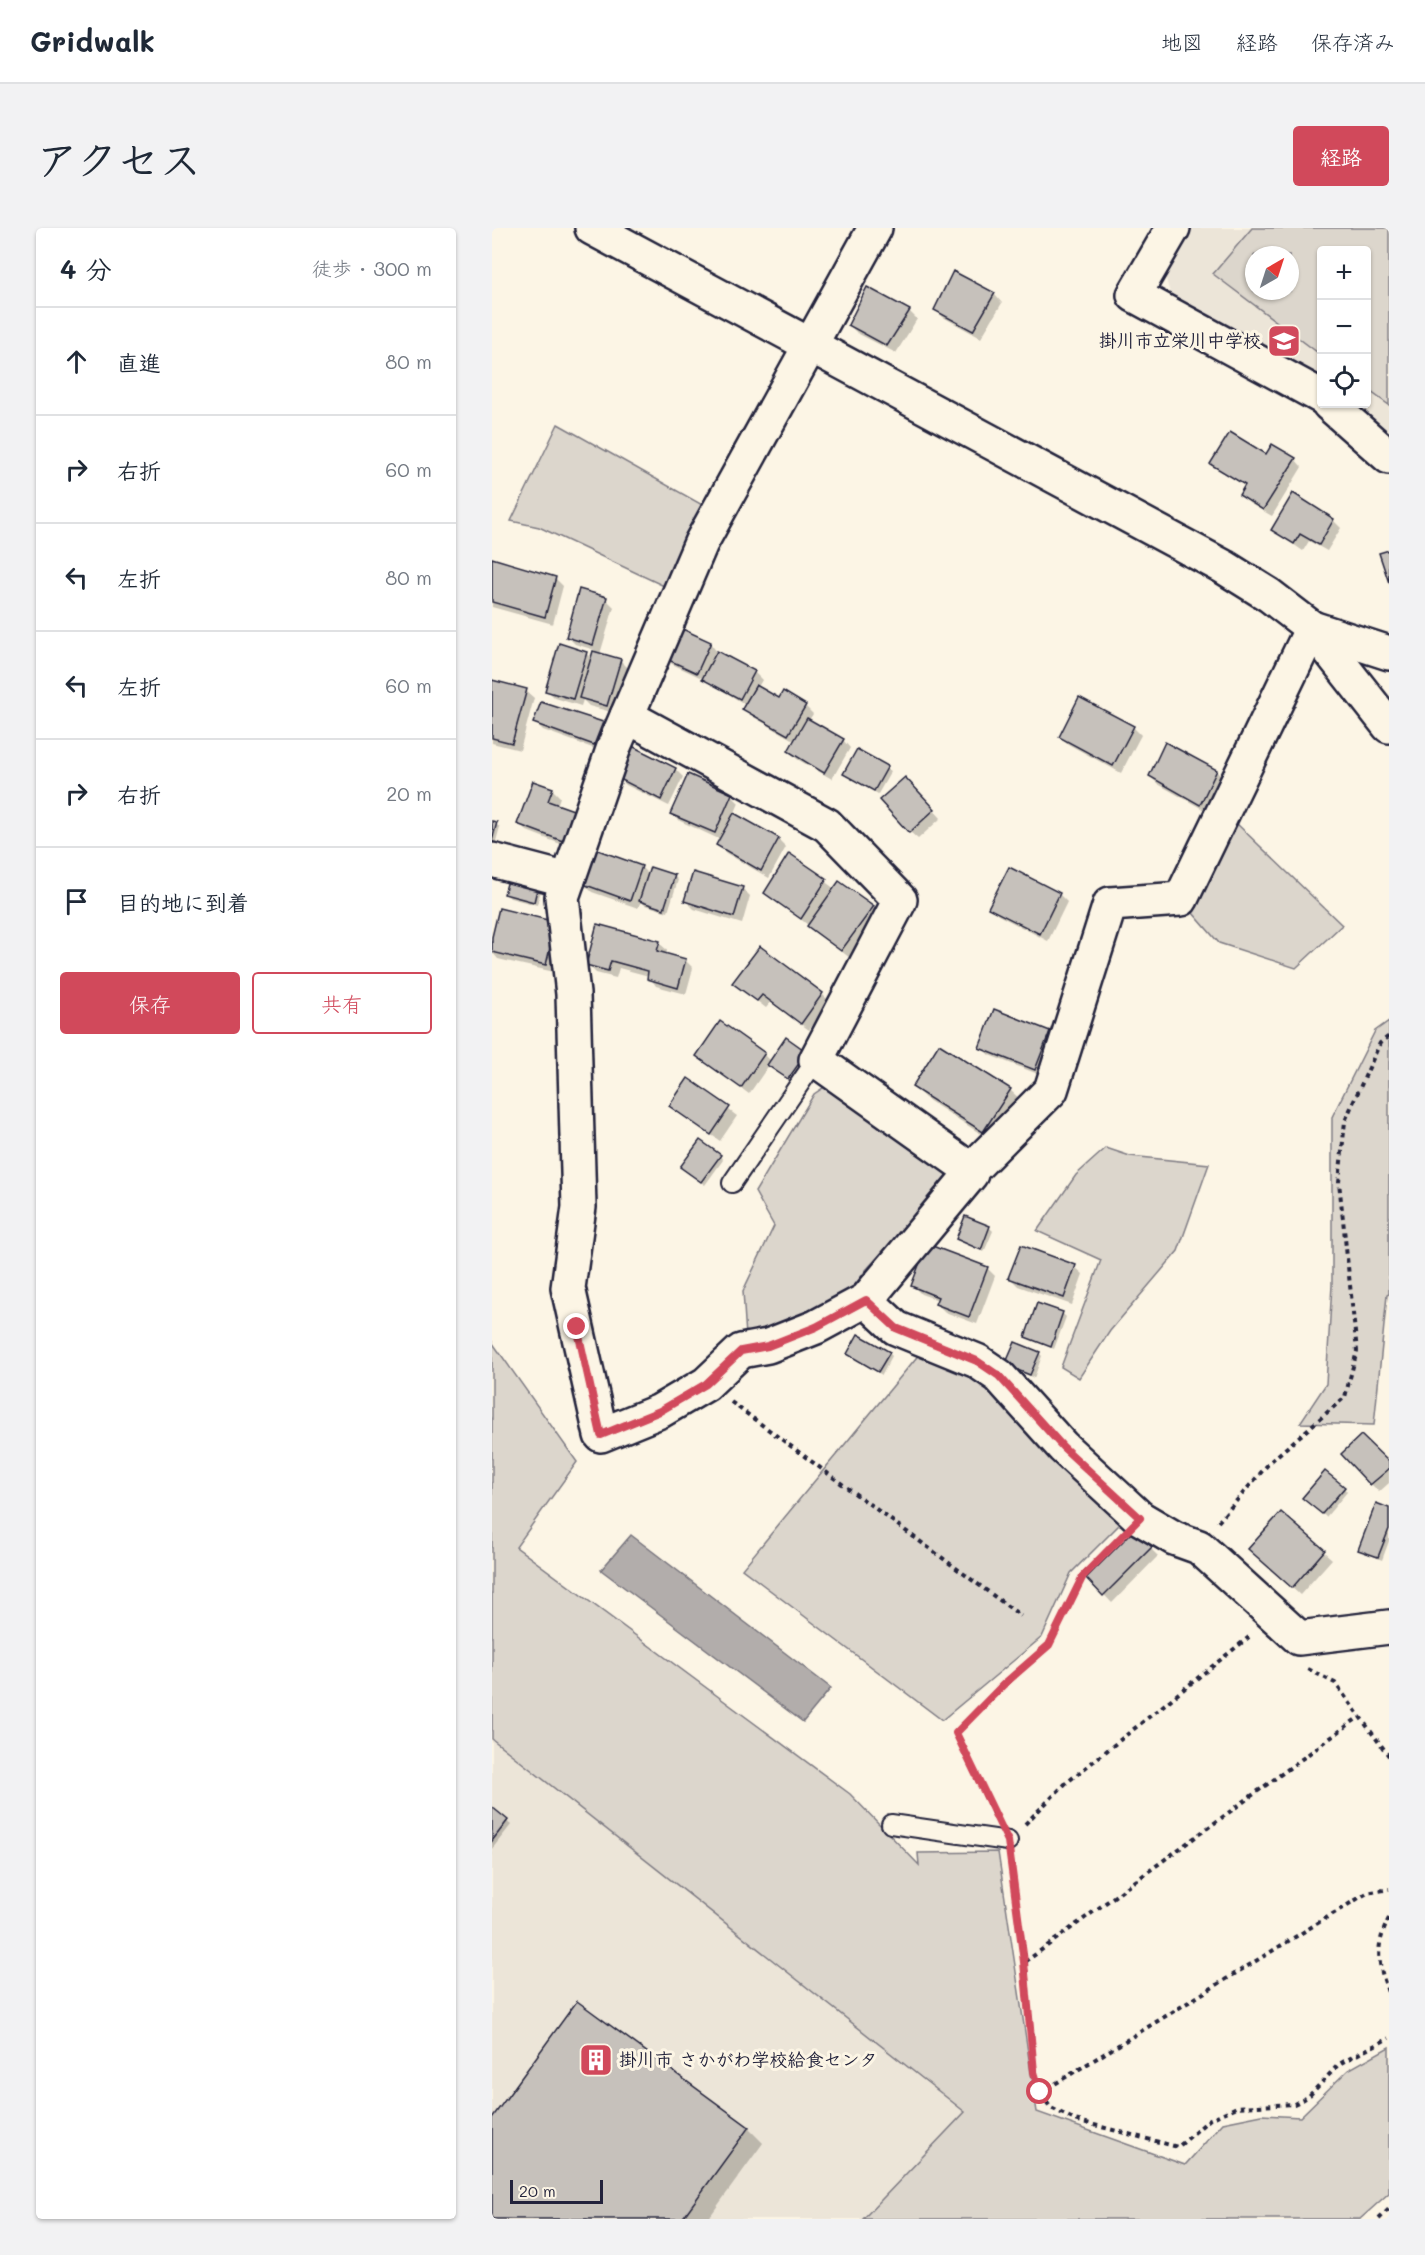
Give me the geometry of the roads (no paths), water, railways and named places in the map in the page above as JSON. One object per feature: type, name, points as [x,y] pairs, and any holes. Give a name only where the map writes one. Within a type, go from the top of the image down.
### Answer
[{"type":"street","points":[[592,228],[1224,567],[1269,595],[1312,628],[1389,726]]},
{"type":"street","points":[[875,228],[701,543],[627,716],[562,897],[573,994],[579,1207],[568,1288],[601,1435],[660,1411],[706,1384],[741,1351],[768,1346],[816,1327],[866,1300],[971,1174],[971,1170],[1051,1090],[1110,904],[1181,899],[1312,628]]},
{"type":"street","points":[[1173,228],[1134,295],[1317,394]]},
{"type":"street","points":[[1334,408],[1389,457]]},
{"type":"street","points":[[1312,628],[1389,653]]},
{"type":"street","points":[[627,716],[827,825],[900,900],[816,1060],[971,1170]]},
{"type":"street","points":[[492,860],[568,880]]},
{"type":"street","points":[[866,1300],[896,1328],[977,1361],[999,1376],[1063,1447],[1140,1518],[1174,1538],[1199,1547],[1299,1638],[1389,1628]]},
{"type":"lane","points":[[732,1183],[816,1060]]},
{"type":"lane","points":[[891,1824],[1008,1841]]},
{"type":"place","name":"掛川市立栄川中学校","points":[[1284,341]]},
{"type":"place","name":"掛川市 さかがわ学校給食センタ","points":[[596,2060]]}]
